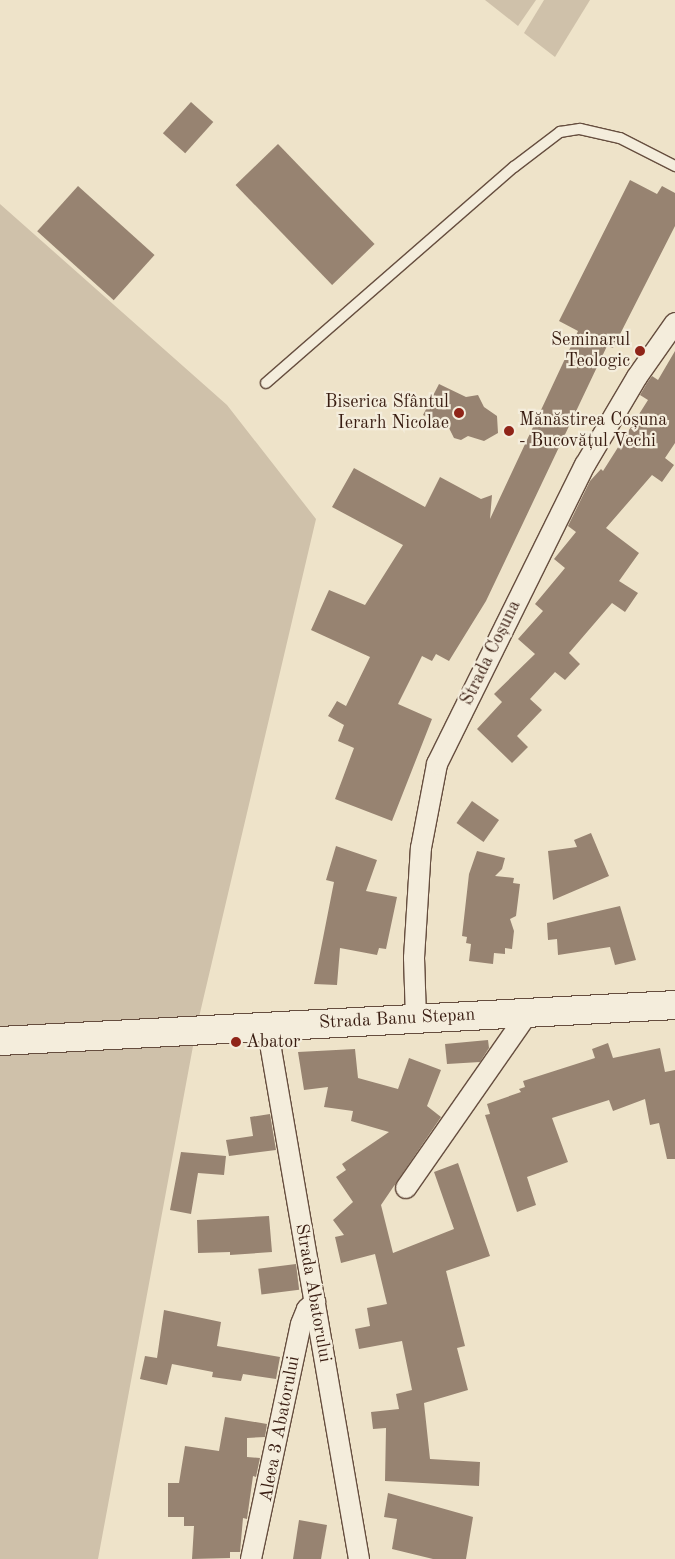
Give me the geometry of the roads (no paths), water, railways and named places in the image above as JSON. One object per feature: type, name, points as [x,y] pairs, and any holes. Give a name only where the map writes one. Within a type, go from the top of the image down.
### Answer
[{"type":"main road","name":"Strada Banu Stepan","points":[[0,1041],[675,1005]]},
{"type":"street","name":"Strada Coșuna","points":[[416,1018],[414,958],[421,848],[437,764],[585,464],[637,376],[675,323]]},
{"type":"street","points":[[406,1188],[529,1012]]},
{"type":"street","name":"Strada Abatorului","points":[[268,1026],[359,1559]]},
{"type":"street","name":"Aleea 3 Abatorului","points":[[251,1559],[302,1324],[307,1309],[315,1302]]},
{"type":"lane","points":[[266,383],[514,167],[560,132],[580,129],[620,138],[675,166]]},
{"type":"place","name":"Seminarul Teologic","points":[[640,351]]},
{"type":"place","name":"Biserica Sfântul Ierarh Nicolae","points":[[459,413]]},
{"type":"place","name":"Mănăstirea Coșuna - Bucovățul Vechi","points":[[509,431]]},
{"type":"place","name":"Abator","points":[[236,1042]]}]
